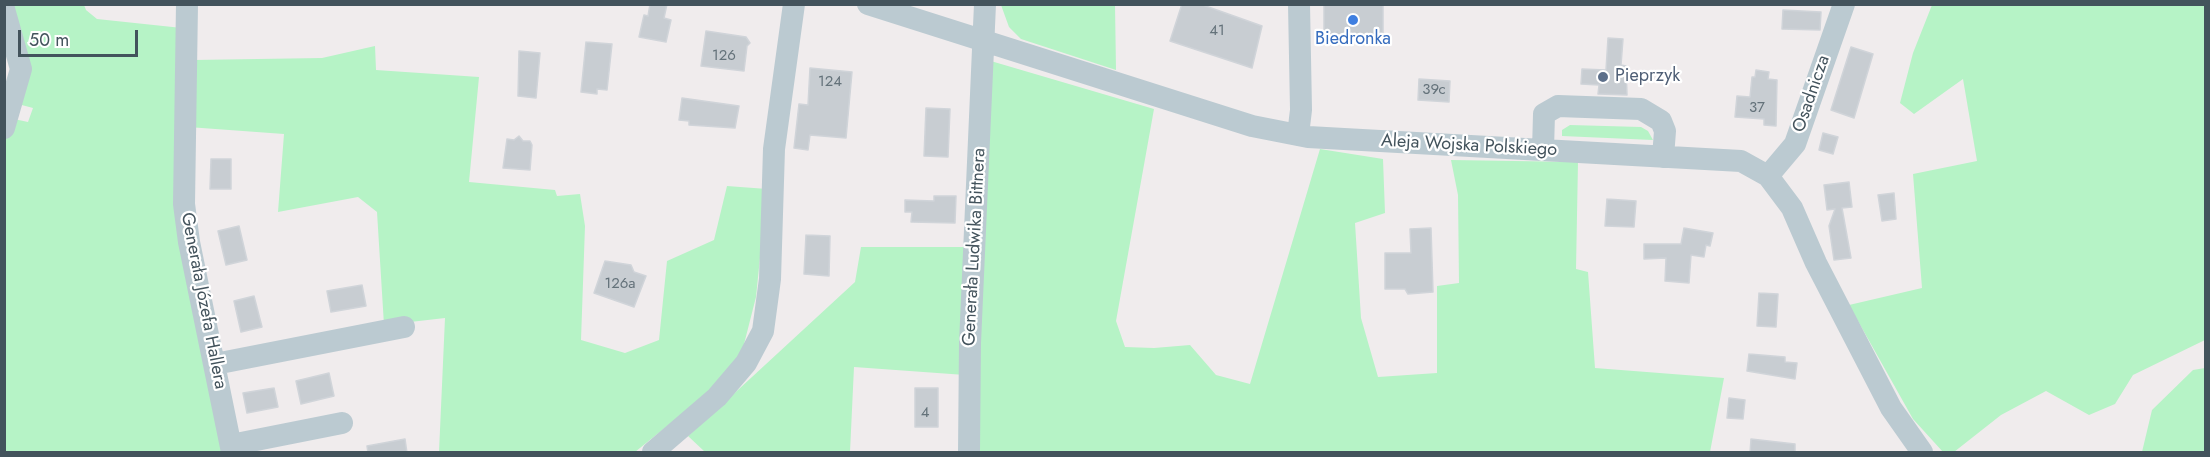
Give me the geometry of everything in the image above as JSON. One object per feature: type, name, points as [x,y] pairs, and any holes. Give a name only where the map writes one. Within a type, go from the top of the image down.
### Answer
[{"type":"street","name":"Generała Józefa Hallera","points":[[187,4],[184,204],[189,242],[231,449]]},
{"type":"street","points":[[653,453],[717,397],[746,363],[763,331],[770,279],[774,149],[794,4]]},
{"type":"street","name":"Aleja Wojska Polskiego","points":[[868,4],[1252,126],[1298,135],[1741,161],[1768,176],[1792,208],[1816,263],[1891,408],[1922,453]]},
{"type":"street","name":"Generała Ludwika Bittnera","points":[[969,453],[970,343],[985,41],[984,4]]},
{"type":"street","points":[[1298,135],[1301,110],[1299,4]]},
{"type":"street","name":"Osadnicza","points":[[1768,176],[1795,144],[1844,4]]},
{"type":"street","points":[[4,9],[21,69],[4,128]]},
{"type":"street","points":[[1543,150],[1544,114],[1558,106],[1641,109],[1661,121],[1665,131],[1663,157]]},
{"type":"street","points":[[215,364],[404,327]]},
{"type":"street","points":[[231,449],[342,423]]},
{"type":"green space","points":[[8,5],[84,5],[86,10],[97,19],[182,28],[178,218],[224,452],[5,452],[4,134],[14,119],[28,122],[33,108],[18,104]]},
{"type":"green space","points":[[1001,5],[1115,5],[1116,70],[1021,39],[1009,27]]},
{"type":"green space","points":[[1932,5],[2205,5],[2205,340],[2133,375],[2115,404],[2089,415],[2046,391],[2001,415],[1954,452],[1943,452],[1913,419],[1849,305],[1922,288],[1913,174],[1977,161],[1963,79],[1914,114],[1900,103],[1913,53]]},
{"type":"green space","points":[[375,46],[376,70],[479,77],[469,182],[555,190],[557,196],[580,194],[585,226],[581,340],[625,353],[659,340],[667,261],[714,240],[727,186],[767,189],[756,297],[742,352],[707,394],[635,452],[439,452],[445,318],[384,325],[377,212],[358,197],[278,212],[284,134],[188,127],[193,60],[322,58]]},
{"type":"green space","points":[[984,59],[1154,109],[1116,321],[1125,347],[1154,348],[1190,345],[1216,375],[1250,384],[1320,149],[1383,159],[1385,213],[1355,223],[1361,318],[1378,377],[1437,373],[1437,286],[1459,283],[1458,195],[1451,160],[1578,162],[1576,269],[1588,272],[1595,368],[1724,378],[1710,452],[976,452]]},
{"type":"green space","points":[[1570,125],[1641,127],[1648,131],[1653,140],[1562,136],[1562,130]]},
{"type":"green space","points":[[861,247],[966,247],[965,375],[854,367],[850,452],[705,452],[688,436],[855,282]]},
{"type":"green space","points":[[2205,368],[2205,452],[2142,452],[2152,410],[2193,370]]},
{"type":"building","points":[[650,4],[667,4],[664,18],[671,20],[666,42],[639,37],[644,15],[648,16]]},
{"type":"building","points":[[1182,4],[1200,4],[1262,26],[1252,68],[1170,41]]},
{"type":"building","name":"Biedronka","points":[[1324,4],[1383,4],[1383,35],[1324,36]]},
{"type":"building","points":[[1783,10],[1821,12],[1820,30],[1782,29]]},
{"type":"building","points":[[706,31],[746,37],[750,43],[747,46],[744,71],[701,66]]},
{"type":"building","points":[[1608,38],[1623,39],[1621,65],[1626,66],[1627,95],[1598,94],[1599,85],[1581,84],[1582,69],[1606,70]]},
{"type":"building","points":[[586,42],[612,44],[607,90],[597,89],[597,94],[581,92]]},
{"type":"building","points":[[1851,47],[1873,54],[1854,118],[1831,110]]},
{"type":"building","points":[[519,51],[540,53],[536,98],[518,96]]},
{"type":"building","points":[[810,68],[852,72],[846,138],[810,135],[808,150],[794,148],[799,104],[808,105]]},
{"type":"building","points":[[1756,70],[1769,72],[1768,79],[1777,80],[1776,126],[1764,125],[1764,119],[1735,117],[1737,96],[1750,97],[1752,77],[1755,77]]},
{"type":"building","points":[[1419,79],[1450,81],[1449,102],[1418,100]]},
{"type":"building","points":[[682,98],[739,106],[735,128],[689,125],[689,121],[679,120]]},
{"type":"building","points":[[926,108],[950,109],[948,157],[924,156]]},
{"type":"building","points":[[1823,133],[1838,137],[1833,154],[1819,150]]},
{"type":"building","points":[[519,136],[523,141],[530,141],[532,145],[530,170],[503,168],[507,139],[514,140]]},
{"type":"building","points":[[211,159],[231,159],[231,189],[210,189]]},
{"type":"building","points":[[1849,182],[1852,207],[1842,208],[1851,258],[1834,260],[1829,226],[1835,209],[1827,210],[1824,185]]},
{"type":"building","points":[[1894,193],[1896,219],[1882,221],[1878,195]]},
{"type":"building","points":[[934,196],[956,196],[955,223],[911,222],[912,212],[905,212],[905,200],[934,201]]},
{"type":"building","points":[[1607,199],[1636,201],[1634,227],[1605,226]]},
{"type":"building","points":[[239,226],[247,260],[226,265],[218,231]]},
{"type":"building","points":[[1431,228],[1433,292],[1408,294],[1405,289],[1385,289],[1385,253],[1411,253],[1410,229]]},
{"type":"building","points":[[1684,228],[1713,233],[1710,246],[1706,245],[1704,257],[1691,255],[1689,283],[1665,281],[1666,258],[1644,259],[1644,244],[1681,244]]},
{"type":"building","points":[[806,235],[830,236],[829,276],[804,274]]},
{"type":"building","points":[[605,261],[631,265],[634,272],[646,276],[634,307],[594,293]]},
{"type":"building","points":[[362,285],[366,306],[331,312],[327,291]]},
{"type":"building","points":[[1759,293],[1778,294],[1776,327],[1757,326]]},
{"type":"building","points":[[254,296],[262,327],[241,332],[234,301]]},
{"type":"building","points":[[1749,354],[1785,357],[1785,362],[1797,363],[1795,379],[1747,371]]},
{"type":"building","points":[[329,373],[334,396],[301,404],[296,381]]},
{"type":"building","points":[[274,388],[278,407],[247,413],[243,393]]},
{"type":"building","points":[[915,388],[938,388],[938,427],[915,427]]},
{"type":"building","points":[[1729,398],[1745,400],[1743,419],[1727,418]]},
{"type":"building","points":[[405,439],[407,453],[368,453],[367,446]]},
{"type":"building","points":[[1751,439],[1795,444],[1795,453],[1750,453]]},
{"type":"place","name":"Biedronka","points":[[1353,20]]},
{"type":"place","name":"Pieprzyk","points":[[1603,77]]}]
